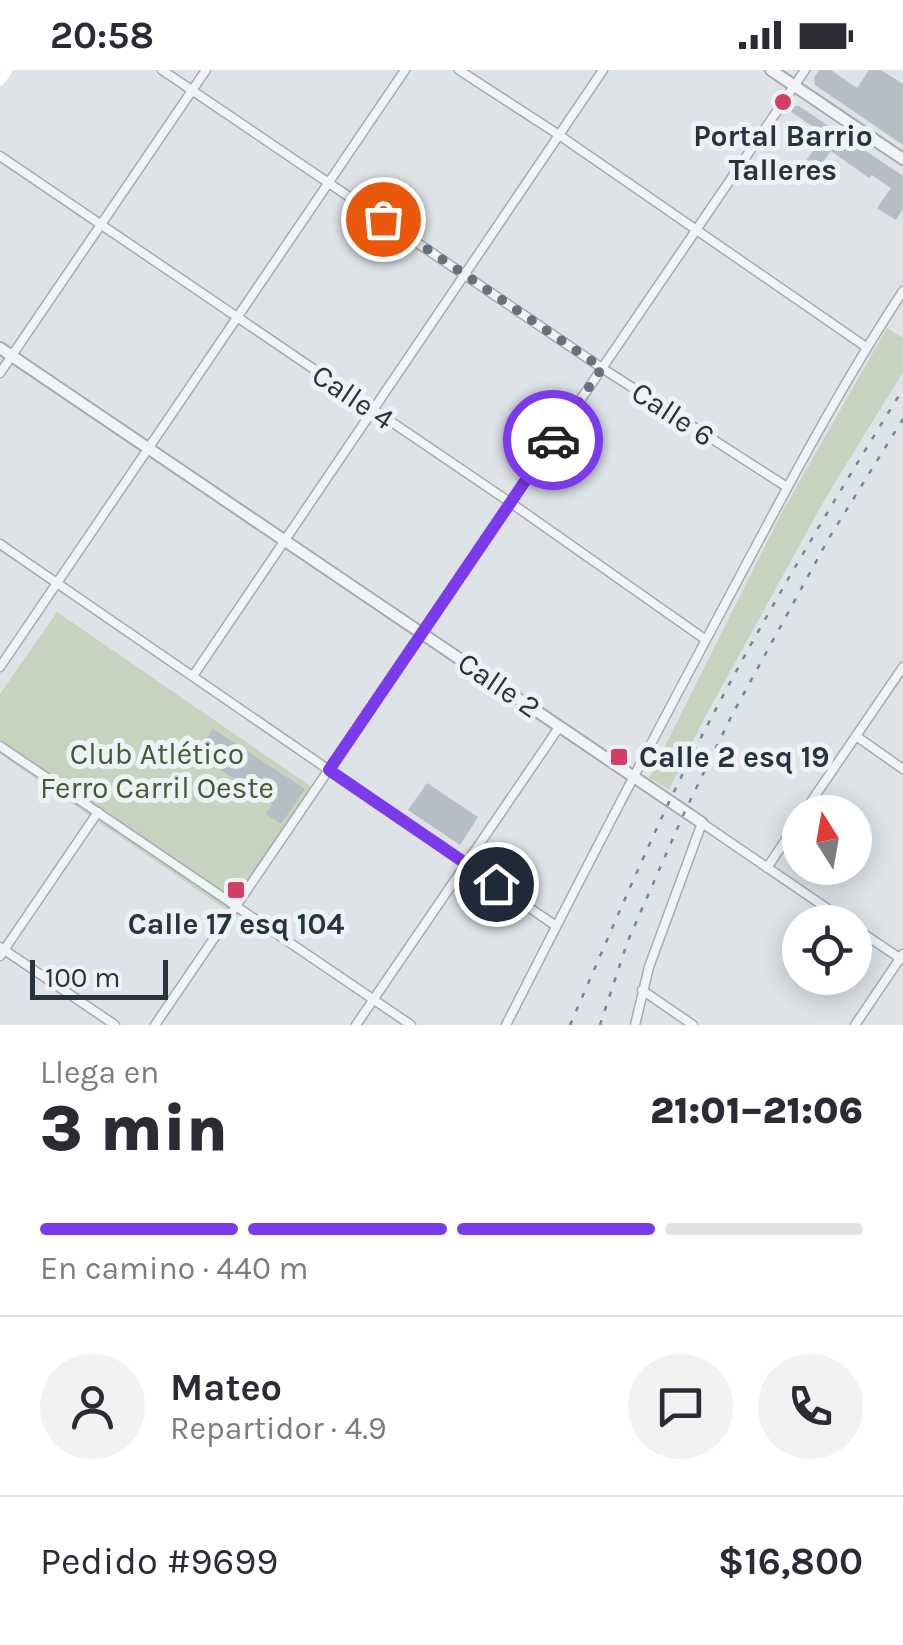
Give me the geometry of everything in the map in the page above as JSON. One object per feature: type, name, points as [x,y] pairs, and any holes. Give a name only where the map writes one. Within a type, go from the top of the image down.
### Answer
[{"type":"main road","points":[[0,80],[7,70]]},
{"type":"street","name":"Calle 6","points":[[162,70],[602,368],[787,487]]},
{"type":"street","points":[[0,373],[206,70]]},
{"type":"street","points":[[0,666],[405,70]]},
{"type":"street","points":[[459,70],[866,347]]},
{"type":"street","points":[[193,676],[604,70]]},
{"type":"street","points":[[770,70],[903,159]]},
{"type":"street","points":[[156,1025],[805,70]]},
{"type":"street","name":"Calle 4","points":[[0,156],[706,640]]},
{"type":"street","points":[[506,1025],[787,487],[866,347],[903,292]]},
{"type":"street","name":"Calle 2","points":[[0,348],[822,905]]},
{"type":"street","points":[[0,544],[556,926]]},
{"type":"street","points":[[816,795],[903,667]]},
{"type":"street","points":[[356,1025],[560,726]]},
{"type":"street","points":[[856,736],[903,770]]},
{"type":"street","points":[[0,746],[411,1025]]},
{"type":"street","points":[[98,812],[2,951],[115,1025]]},
{"type":"street","points":[[636,1025],[642,990],[702,823]]},
{"type":"street","points":[[766,868],[782,844]]},
{"type":"street","points":[[855,1025],[902,958],[872,939]]},
{"type":"street","points":[[642,990],[692,1025]]},
{"type":"green space","points":[[887,328],[903,338],[903,372],[825,499],[669,790],[649,778],[781,514]]},
{"type":"green space","name":"Club Atlético Ferro Carril Oeste","points":[[57,612],[313,788],[228,911],[0,754],[0,694]]},
{"type":"building","points":[[819,70],[831,70],[857,88],[869,70],[881,70],[903,84],[903,145],[815,85]]},
{"type":"building","points":[[794,106],[903,176],[903,209],[896,220],[877,208],[891,188],[872,175],[869,178],[831,151],[815,174],[803,165],[820,141],[807,133],[812,126],[791,112]]},
{"type":"building","points":[[213,729],[305,789],[281,824],[266,814],[272,804],[196,754]]},
{"type":"building","points":[[427,783],[478,817],[460,845],[408,810]]},
{"type":"railway","points":[[570,1025],[707,726],[753,640],[903,389]]},
{"type":"railway","points":[[600,1025],[627,943],[732,715],[829,538],[903,419]]},
{"type":"way so far","points":[[383,219],[602,368],[553,440]]},
{"type":"place","name":"Portal Barrio Talleres","points":[[783,102]]},
{"type":"place","name":"Calle 2 esq 19","points":[[619,757]]},
{"type":"place","name":"Calle 17 esq 104","points":[[236,890]]},
{"type":"route","points":[[496,884],[329,770],[553,440]]}]
